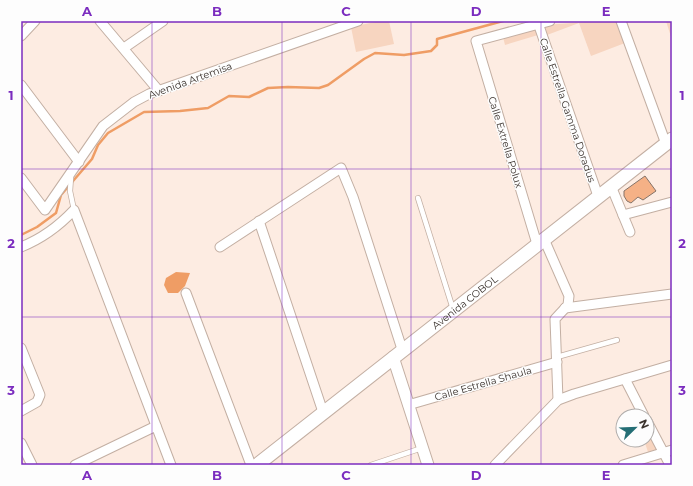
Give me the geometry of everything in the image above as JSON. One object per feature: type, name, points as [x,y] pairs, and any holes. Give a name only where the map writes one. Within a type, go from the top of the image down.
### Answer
[{"type":"main road","name":"Avenida COBOL","points":[[257,465],[453,309],[669,142]]},
{"type":"street","points":[[21,36],[35,21]]},
{"type":"street","points":[[100,21],[159,91]]},
{"type":"street","points":[[124,48],[163,21]]},
{"type":"street","name":"Avenida Artemisa","points":[[21,178],[45,210],[73,172],[103,126],[134,102],[159,91],[358,21]]},
{"type":"street","points":[[538,24],[550,21]]},
{"type":"street","points":[[621,21],[669,142]]},
{"type":"street","name":"Calle Extrella Polux","points":[[538,24],[476,41],[540,241],[569,296],[568,305],[565,308]]},
{"type":"street","name":"Calle Estrella Gamma Doradus","points":[[538,24],[598,196]]},
{"type":"street","points":[[21,85],[79,162]]},
{"type":"street","points":[[220,247],[341,168],[353,197],[397,353],[408,405],[428,465]]},
{"type":"street","points":[[611,186],[630,232]]},
{"type":"street","points":[[623,215],[672,202]]},
{"type":"street","points":[[21,247],[36,241],[64,221],[74,210],[171,465]]},
{"type":"street","points":[[259,221],[323,412]]},
{"type":"street","points":[[186,293],[251,465]]},
{"type":"street","points":[[558,400],[555,319],[565,308],[672,294]]},
{"type":"street","points":[[21,348],[40,395],[37,402],[21,411]]},
{"type":"street","name":"Calle Estrella Shaula","points":[[408,405],[557,359]]},
{"type":"street","points":[[495,465],[558,400],[672,365]]},
{"type":"street","points":[[625,379],[640,408]]},
{"type":"street","points":[[75,465],[156,426]]},
{"type":"street","points":[[655,433],[668,452],[670,465]]},
{"type":"street","points":[[21,443],[32,465]]},
{"type":"street","points":[[623,465],[668,452]]},
{"type":"lane","points":[[73,172],[70,182],[70,191],[74,210]]},
{"type":"lane","points":[[418,198],[453,309]]},
{"type":"lane","points":[[557,359],[616,340]]},
{"type":"lane","points":[[371,465],[422,448]]},
{"type":"shaded area","points":[[380,21],[389,21],[394,44],[356,52],[351,27]]},
{"type":"shaded area","points":[[600,21],[617,21],[625,43],[591,56],[579,23],[547,35],[544,25]]},
{"type":"shaded area","points":[[666,21],[672,21],[672,40]]},
{"type":"shaded area","points":[[536,29],[538,35],[505,45],[503,37]]},
{"type":"shaded area","points":[[176,272],[190,273],[185,286],[178,293],[168,293],[164,285],[166,278]]},
{"type":"shaded area","points":[[655,445],[658,450],[648,452],[647,448],[655,448]]},
{"type":"building","points":[[645,176],[656,191],[643,200],[638,197],[631,203],[627,201],[624,196],[624,191]]},
{"type":"waterway","points":[[21,235],[37,227],[56,213],[61,195],[92,159],[98,145],[108,133],[144,112],[180,111],[208,108],[229,96],[249,97],[268,88],[319,88],[328,85],[364,59],[375,53],[404,55],[431,51],[437,45],[437,39],[503,21]]}]
